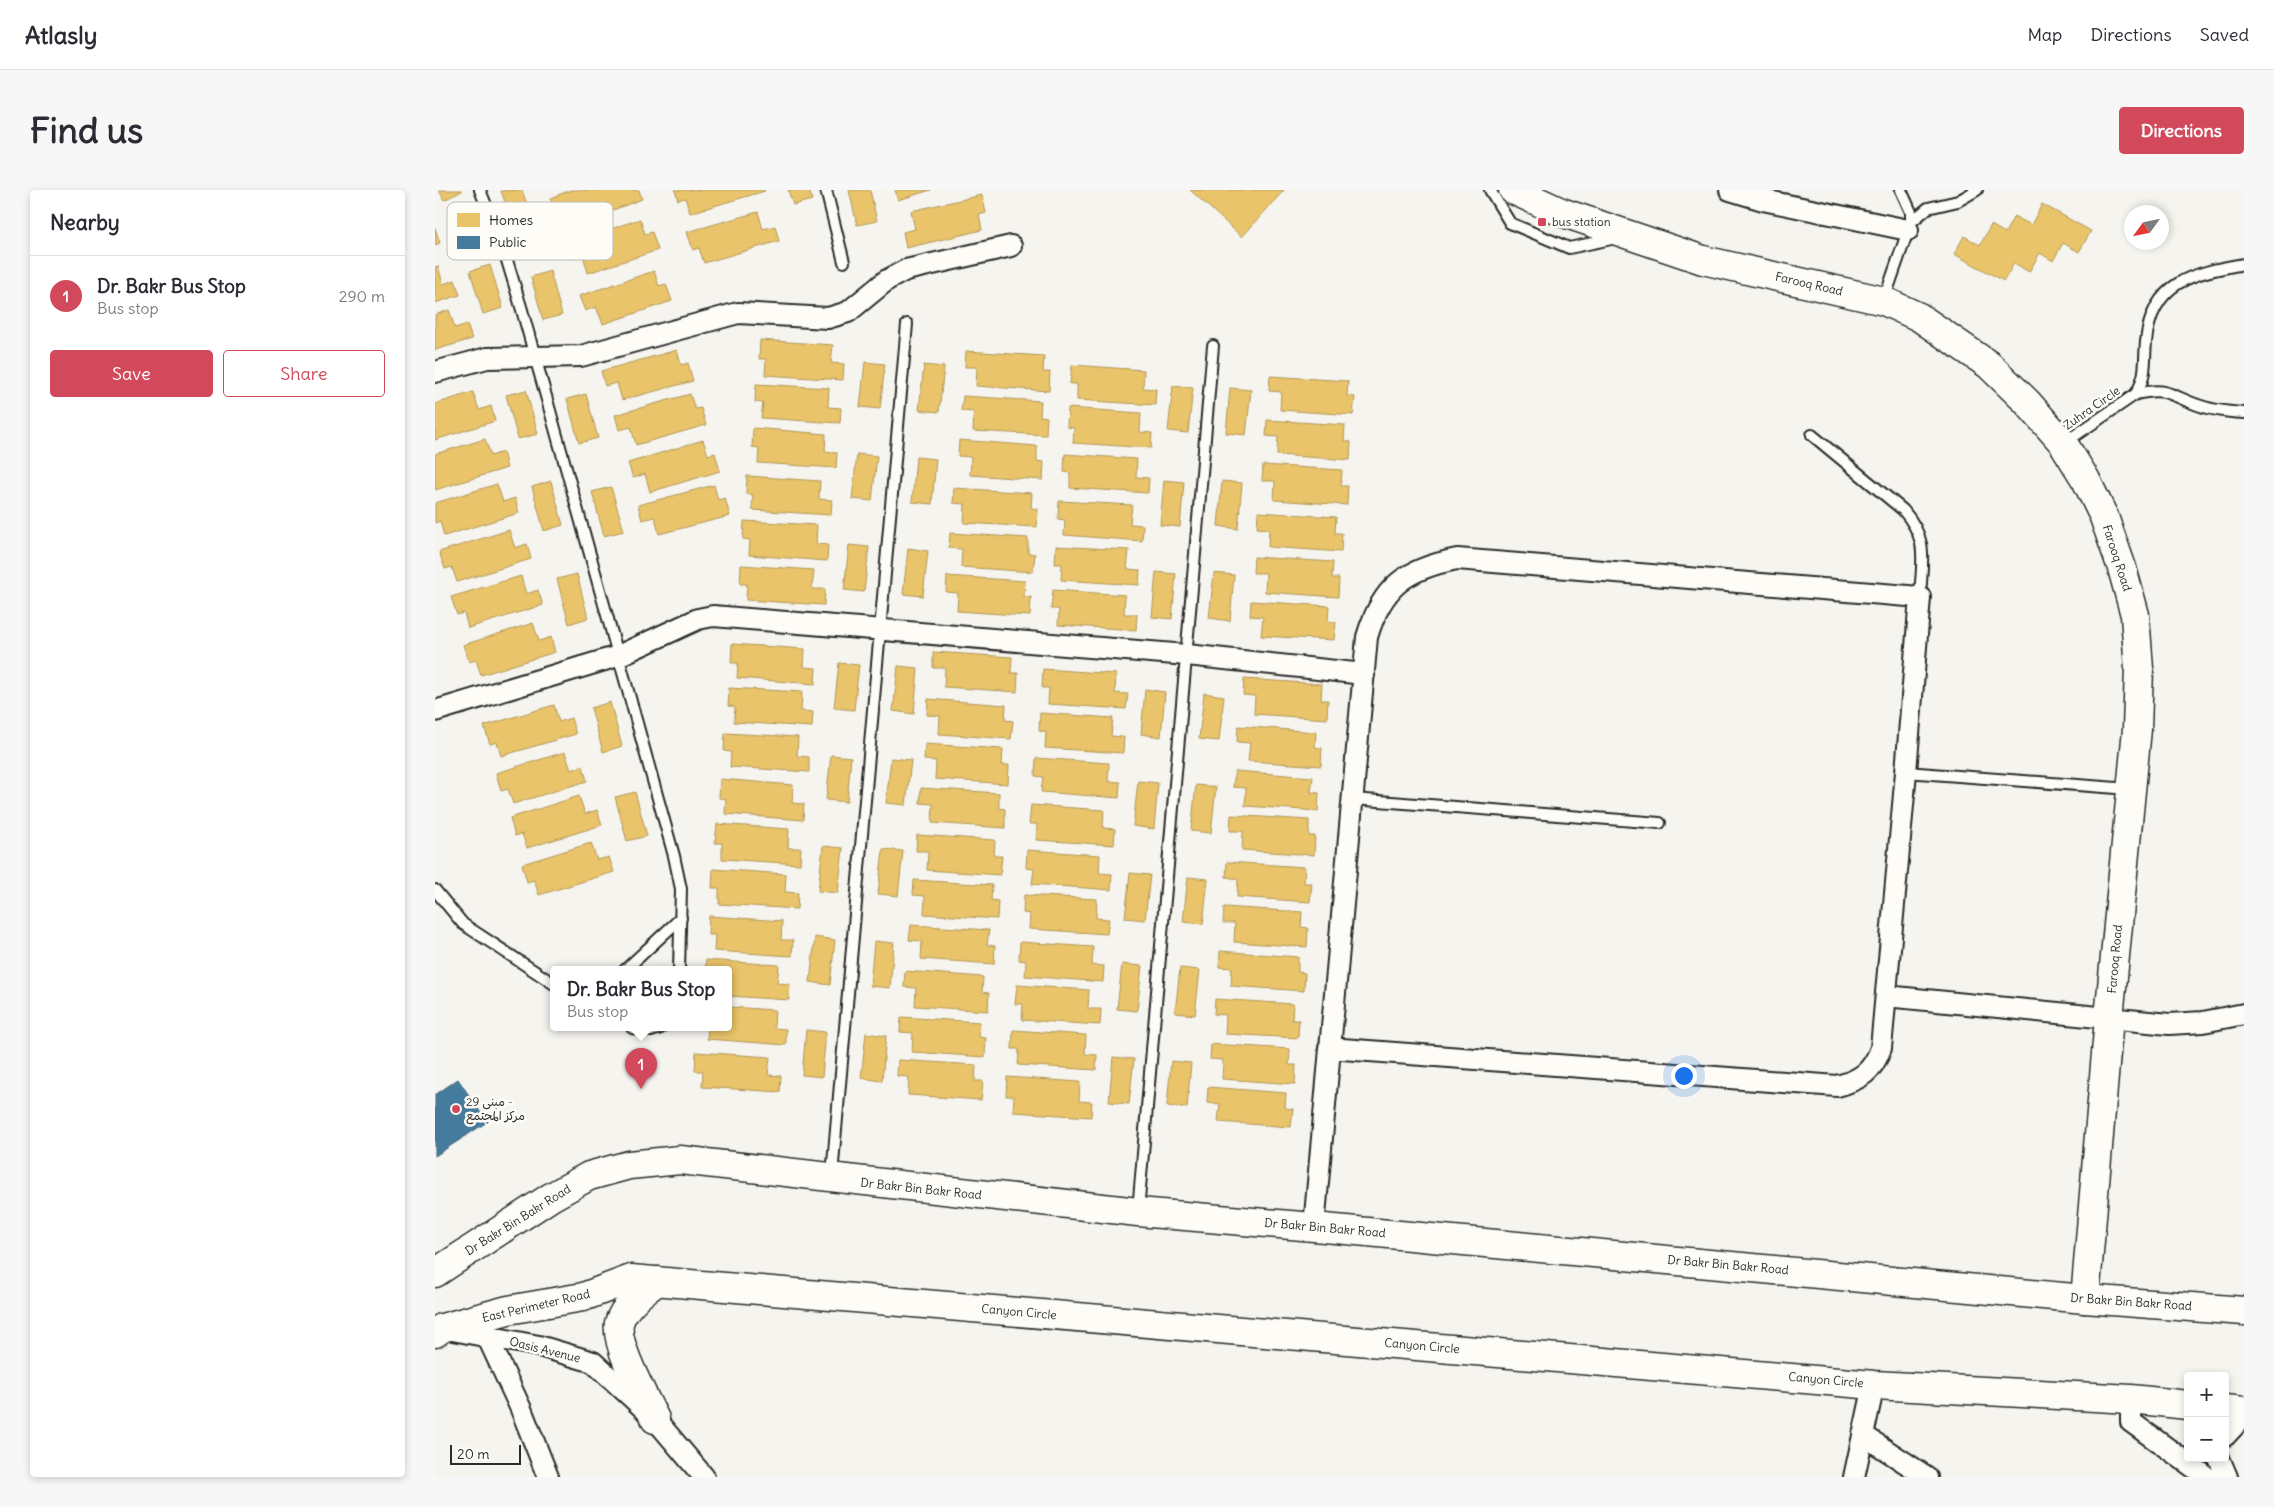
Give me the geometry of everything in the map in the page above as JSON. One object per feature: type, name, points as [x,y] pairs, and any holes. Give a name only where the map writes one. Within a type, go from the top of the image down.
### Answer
[{"type":"street","name":"Farooq Road","points":[[1513,190],[1561,212],[1703,260],[1883,301],[1919,317],[1989,365],[2027,402],[2063,444],[2085,480],[2104,517],[2122,568],[2135,615],[2139,669],[2137,729],[2109,1018],[2085,1299]]},
{"type":"street","points":[[1731,190],[1763,200],[1909,226]]},
{"type":"street","points":[[435,372],[487,358],[581,356],[738,313],[828,318],[848,312],[887,280],[906,270],[1011,246]]},
{"type":"street","points":[[1315,1227],[1329,1048],[1367,637],[1375,612],[1387,593],[1408,576],[1431,564],[1457,559],[1920,597],[1881,1048],[1876,1063],[1863,1075],[1850,1083],[1837,1086],[1329,1048]]},
{"type":"street","points":[[435,711],[618,656],[698,619],[713,616],[1187,655],[1364,674]]},
{"type":"street","points":[[1886,996],[2169,1024],[2203,1022],[2244,1014]]},
{"type":"street","name":"Dr Bakr Bin Bakr Road","points":[[435,1274],[551,1197],[589,1176],[629,1165],[679,1160],[832,1179],[1138,1212],[2085,1299],[2244,1311]]},
{"type":"street","name":"East Perimeter Road","points":[[439,1331],[508,1310],[591,1294],[631,1279],[658,1281]]},
{"type":"street","name":"Oasis Avenue","points":[[655,1419],[623,1353],[619,1323],[632,1301],[658,1281]]},
{"type":"street","name":"Canyon Circle","points":[[658,1281],[1874,1384],[2131,1399],[2184,1405]]},
{"type":"street","points":[[591,1294],[623,1353]]},
{"type":"street","name":"Oasis Avenue","points":[[439,1331],[487,1336],[539,1346],[593,1362],[655,1419],[704,1477]]},
{"type":"street","points":[[487,1336],[521,1409],[548,1477]]},
{"type":"street","points":[[1854,1477],[1874,1384]]},
{"type":"street","points":[[2131,1399],[2131,1422],[2207,1477]]},
{"type":"street","points":[[2229,1409],[2244,1411]]},
{"type":"street","points":[[2229,1431],[2239,1420],[2244,1419]]},
{"type":"street","points":[[1863,1435],[1927,1477]]},
{"type":"street","points":[[2221,1462],[2227,1477]]},
{"type":"lane","points":[[480,190],[485,202]]},
{"type":"lane","points":[[825,190],[844,262]]},
{"type":"lane","points":[[1490,190],[1510,222],[1569,248],[1627,235]]},
{"type":"lane","points":[[1883,301],[1909,226],[1911,212],[1901,190]]},
{"type":"lane","points":[[1909,226],[1927,208],[1958,201],[1977,190]]},
{"type":"lane","points":[[507,260],[674,856],[681,889],[679,966]]},
{"type":"lane","name":"Zuhra Circle","points":[[2063,444],[2136,394],[2143,382],[2149,320],[2158,302],[2174,286],[2192,274],[2244,264]]},
{"type":"lane","points":[[832,1179],[907,324]]},
{"type":"lane","points":[[1138,1212],[1213,346]]},
{"type":"lane","name":"Zuhra Circle","points":[[2136,394],[2163,391],[2195,404],[2244,414]]},
{"type":"lane","points":[[1812,435],[1903,510],[1913,522],[1920,535],[1923,549],[1920,597]]},
{"type":"lane","points":[[1906,772],[2131,789]]},
{"type":"lane","points":[[1353,799],[1660,823]]},
{"type":"lane","points":[[435,890],[446,906],[463,924],[550,982]]},
{"type":"lane","points":[[629,966],[681,918]]},
{"type":"building: Homes","points":[[439,190],[462,190],[462,191],[444,200]]},
{"type":"building: Homes","points":[[522,190],[526,202],[505,202],[501,191]]},
{"type":"building: Homes","points":[[571,190],[639,190],[642,199],[613,210],[613,202],[552,202],[550,198]]},
{"type":"building: Homes","points":[[675,190],[765,191],[690,213],[685,198],[678,200]]},
{"type":"building: Homes","points":[[788,190],[809,190],[812,200],[793,205]]},
{"type":"building: Homes","points":[[849,190],[870,190],[877,221],[857,225]]},
{"type":"building: Homes","points":[[895,190],[931,190],[898,200]]},
{"type":"building: Homes","points":[[1190,190],[1284,190],[1242,237]]},
{"type":"building: Homes","points":[[982,195],[986,213],[979,215],[982,230],[906,248],[903,232],[915,229],[911,211]]},
{"type":"building: Homes","points":[[2042,204],[2091,231],[2079,252],[2063,243],[2053,261],[2040,253],[2029,272],[2014,263],[2004,281],[1954,254],[1964,236],[1980,245],[1991,225],[2005,233],[2014,216],[2031,225]]},
{"type":"building: Homes","points":[[758,212],[763,229],[775,226],[779,241],[704,263],[699,248],[693,250],[687,232]]},
{"type":"building: Homes","points":[[640,219],[645,234],[652,232],[658,250],[588,273],[584,260],[613,260],[613,228]]},
{"type":"building: Homes","points":[[435,228],[440,243],[435,245]]},
{"type":"building: Homes","points":[[490,265],[503,308],[483,314],[470,271]]},
{"type":"building: Homes","points":[[438,266],[443,284],[455,280],[460,295],[435,303],[435,267]]},
{"type":"building: Homes","points":[[550,271],[562,315],[543,320],[531,277]]},
{"type":"building: Homes","points":[[654,271],[659,286],[666,284],[672,301],[603,324],[596,307],[585,311],[579,296]]},
{"type":"building: Homes","points":[[449,310],[455,328],[467,324],[472,339],[435,350],[435,315]]},
{"type":"building: Homes","points":[[760,340],[833,345],[831,363],[844,364],[843,380],[765,375],[766,359],[759,359]]},
{"type":"building: Homes","points":[[677,350],[681,365],[688,363],[693,381],[622,400],[617,383],[605,386],[601,371]]},
{"type":"building: Homes","points":[[966,351],[1044,356],[1043,372],[1050,372],[1049,391],[976,386],[977,367],[965,367]]},
{"type":"building: Homes","points":[[865,362],[885,364],[880,409],[860,407]]},
{"type":"building: Homes","points":[[924,365],[944,367],[939,412],[919,410]]},
{"type":"building: Homes","points":[[1072,365],[1144,370],[1143,388],[1156,389],[1155,405],[1077,400],[1077,384],[1070,384]]},
{"type":"building: Homes","points":[[1270,376],[1348,381],[1347,396],[1355,397],[1353,415],[1280,410],[1281,392],[1269,391]]},
{"type":"building: Homes","points":[[756,384],[829,388],[828,407],[841,408],[840,423],[761,418],[763,403],[755,402]]},
{"type":"building: Homes","points":[[1173,386],[1193,388],[1188,433],[1168,431]]},
{"type":"building: Homes","points":[[1230,388],[1251,390],[1246,435],[1226,433]]},
{"type":"building: Homes","points":[[526,390],[538,434],[518,439],[506,395]]},
{"type":"building: Homes","points":[[473,392],[479,410],[491,406],[495,421],[435,440],[435,404]]},
{"type":"building: Homes","points":[[586,394],[598,438],[579,443],[567,399]]},
{"type":"building: Homes","points":[[690,394],[695,409],[701,408],[706,425],[636,445],[631,427],[619,430],[615,415]]},
{"type":"building: Homes","points":[[963,396],[1041,401],[1040,416],[1047,417],[1046,435],[973,431],[974,412],[961,411]]},
{"type":"building: Homes","points":[[1068,408],[1141,413],[1140,432],[1152,433],[1151,448],[1073,443],[1074,428],[1067,427]]},
{"type":"building: Homes","points":[[1267,420],[1345,425],[1344,441],[1351,442],[1350,460],[1277,455],[1278,437],[1266,436]]},
{"type":"building: Homes","points":[[753,428],[826,434],[825,452],[837,453],[836,468],[758,463],[759,448],[752,447]]},
{"type":"building: Homes","points":[[485,439],[491,456],[503,452],[507,468],[435,490],[435,454]]},
{"type":"building: Homes","points":[[703,440],[708,455],[715,453],[720,471],[650,492],[645,474],[633,478],[628,463]]},
{"type":"building: Homes","points":[[959,440],[1037,446],[1037,461],[1044,462],[1043,480],[970,475],[971,457],[958,456]]},
{"type":"building: Homes","points":[[857,454],[877,456],[872,501],[852,499]]},
{"type":"building: Homes","points":[[1065,454],[1137,459],[1136,477],[1149,478],[1148,493],[1070,488],[1070,473],[1064,472]]},
{"type":"building: Homes","points":[[916,457],[936,459],[932,504],[912,502]]},
{"type":"building: Homes","points":[[1263,465],[1342,470],[1341,486],[1348,486],[1347,505],[1274,500],[1275,481],[1262,481]]},
{"type":"building: Homes","points":[[747,476],[820,481],[819,499],[832,500],[831,515],[752,510],[753,495],[746,494]]},
{"type":"building: Homes","points":[[1164,480],[1184,482],[1180,527],[1160,525]]},
{"type":"building: Homes","points":[[551,481],[563,525],[544,531],[532,487]]},
{"type":"building: Homes","points":[[1222,481],[1242,483],[1238,529],[1218,526]]},
{"type":"building: Homes","points":[[497,484],[503,502],[515,498],[519,513],[444,536],[440,521],[435,523],[435,503]]},
{"type":"building: Homes","points":[[714,485],[718,500],[725,498],[730,516],[659,534],[655,517],[642,520],[638,505]]},
{"type":"building: Homes","points":[[611,487],[624,531],[604,536],[592,492]]},
{"type":"building: Homes","points":[[954,488],[1032,493],[1031,508],[1038,509],[1037,527],[964,523],[965,504],[953,503]]},
{"type":"building: Homes","points":[[1059,501],[1132,505],[1130,524],[1143,525],[1142,541],[1064,535],[1065,520],[1058,519]]},
{"type":"building: Homes","points":[[1258,512],[1336,517],[1335,533],[1342,533],[1341,552],[1268,547],[1269,529],[1257,528]]},
{"type":"building: Homes","points":[[744,521],[817,525],[816,544],[828,545],[827,561],[749,555],[750,540],[743,539]]},
{"type":"building: Homes","points":[[509,530],[515,548],[527,544],[531,559],[457,582],[452,567],[445,569],[439,552]]},
{"type":"building: Homes","points":[[950,533],[1028,538],[1028,553],[1035,554],[1033,572],[961,567],[962,549],[949,548]]},
{"type":"building: Homes","points":[[849,545],[869,547],[864,592],[844,590]]},
{"type":"building: Homes","points":[[1056,546],[1129,550],[1127,569],[1140,570],[1139,585],[1061,580],[1062,564],[1055,564]]},
{"type":"building: Homes","points":[[908,548],[928,551],[923,596],[903,594]]},
{"type":"building: Homes","points":[[1254,557],[1333,562],[1332,578],[1339,578],[1338,597],[1265,592],[1266,573],[1253,573]]},
{"type":"building: Homes","points":[[741,565],[814,570],[812,589],[825,589],[824,605],[746,600],[747,584],[740,584]]},
{"type":"building: Homes","points":[[1156,572],[1176,574],[1172,619],[1152,617]]},
{"type":"building: Homes","points":[[1214,573],[1234,575],[1230,621],[1209,618]]},
{"type":"building: Homes","points":[[577,574],[588,618],[569,624],[557,579]]},
{"type":"building: Homes","points":[[521,576],[526,594],[538,590],[543,605],[468,628],[464,613],[457,615],[451,597]]},
{"type":"building: Homes","points":[[947,576],[1025,581],[1024,597],[1031,597],[1030,616],[957,611],[958,593],[946,592]]},
{"type":"building: Homes","points":[[1053,590],[1125,595],[1124,614],[1137,614],[1136,630],[1058,625],[1059,609],[1051,609]]},
{"type":"building: Homes","points":[[1251,601],[1329,606],[1328,621],[1336,622],[1334,640],[1261,636],[1263,617],[1250,616]]},
{"type":"building: Homes","points":[[533,623],[539,641],[551,637],[555,652],[481,675],[476,660],[469,662],[463,645]]},
{"type":"building: Homes","points":[[732,644],[805,649],[804,667],[816,668],[815,684],[737,678],[738,663],[731,663]]},
{"type":"building: Homes","points":[[933,652],[1012,657],[1011,673],[1018,673],[1017,692],[944,687],[945,668],[933,668]]},
{"type":"building: Homes","points":[[839,663],[859,665],[854,710],[834,708]]},
{"type":"building: Homes","points":[[898,666],[918,668],[914,714],[893,711]]},
{"type":"building: Homes","points":[[1043,669],[1116,674],[1115,693],[1128,694],[1126,709],[1048,704],[1049,688],[1042,688]]},
{"type":"building: Homes","points":[[1244,679],[1322,684],[1321,700],[1328,700],[1327,719],[1254,714],[1255,696],[1243,695]]},
{"type":"building: Homes","points":[[729,688],[802,692],[801,711],[813,712],[812,727],[734,722],[735,707],[728,706]]},
{"type":"building: Homes","points":[[1145,689],[1165,692],[1161,737],[1141,734]]},
{"type":"building: Homes","points":[[1204,693],[1224,696],[1219,741],[1199,739]]},
{"type":"building: Homes","points":[[928,699],[1006,705],[1005,720],[1013,721],[1011,739],[939,734],[940,716],[927,715]]},
{"type":"building: Homes","points":[[610,702],[622,746],[603,752],[591,708]]},
{"type":"building: Homes","points":[[554,705],[559,722],[571,718],[576,734],[501,756],[497,742],[490,744],[484,726]]},
{"type":"building: Homes","points":[[1040,713],[1113,718],[1111,736],[1124,737],[1123,753],[1045,748],[1046,732],[1039,731]]},
{"type":"building: Homes","points":[[1238,726],[1316,732],[1315,747],[1322,748],[1321,766],[1248,761],[1250,743],[1237,742]]},
{"type":"building: Homes","points":[[725,733],[798,737],[797,756],[809,757],[809,772],[730,767],[731,752],[724,751]]},
{"type":"building: Homes","points":[[925,744],[1003,749],[1002,765],[1009,765],[1008,784],[935,779],[936,761],[924,760]]},
{"type":"building: Homes","points":[[565,752],[571,770],[583,766],[587,781],[513,804],[508,789],[501,791],[496,773]]},
{"type":"building: Homes","points":[[831,755],[851,757],[847,802],[826,800]]},
{"type":"building: Homes","points":[[891,758],[911,760],[906,805],[886,803]]},
{"type":"building: Homes","points":[[1036,758],[1109,763],[1108,781],[1120,782],[1119,798],[1041,792],[1043,777],[1035,776]]},
{"type":"building: Homes","points":[[1235,771],[1313,777],[1311,792],[1319,793],[1318,811],[1245,806],[1246,788],[1233,787]]},
{"type":"building: Homes","points":[[720,779],[793,785],[792,803],[804,804],[803,820],[725,814],[726,799],[719,798]]},
{"type":"building: Homes","points":[[1138,781],[1158,783],[1154,829],[1133,826]]},
{"type":"building: Homes","points":[[1196,785],[1216,787],[1211,833],[1191,831]]},
{"type":"building: Homes","points":[[921,788],[999,793],[999,808],[1005,809],[1005,828],[932,823],[933,804],[920,803]]},
{"type":"building: Homes","points":[[635,792],[647,836],[627,841],[615,797]]},
{"type":"building: Homes","points":[[579,796],[585,814],[597,810],[602,825],[527,848],[522,834],[515,836],[510,818]]},
{"type":"building: Homes","points":[[1031,805],[1104,810],[1103,828],[1115,829],[1114,845],[1036,840],[1037,824],[1029,824]]},
{"type":"building: Homes","points":[[1231,815],[1309,820],[1309,836],[1315,836],[1314,855],[1242,850],[1243,831],[1230,831]]},
{"type":"building: Homes","points":[[717,824],[789,829],[788,848],[801,848],[800,864],[722,859],[722,843],[715,843]]},
{"type":"building: Homes","points":[[917,835],[995,840],[994,856],[1002,856],[1000,875],[927,870],[928,851],[916,851]]},
{"type":"building: Homes","points":[[591,843],[597,860],[609,857],[614,872],[539,895],[534,880],[527,882],[522,864]]},
{"type":"building: Homes","points":[[823,846],[843,848],[838,893],[818,891]]},
{"type":"building: Homes","points":[[883,849],[903,851],[898,896],[878,894]]},
{"type":"building: Homes","points":[[1027,850],[1100,855],[1099,873],[1112,874],[1111,890],[1032,884],[1034,869],[1026,868]]},
{"type":"building: Homes","points":[[1227,862],[1305,867],[1304,883],[1312,883],[1310,902],[1237,897],[1238,879],[1226,877]]},
{"type":"building: Homes","points":[[713,869],[786,874],[785,892],[798,893],[797,909],[719,904],[719,888],[712,888]]},
{"type":"building: Homes","points":[[1130,873],[1150,875],[1145,920],[1125,918]]},
{"type":"building: Homes","points":[[1188,877],[1208,879],[1203,924],[1183,922]]},
{"type":"building: Homes","points":[[914,880],[992,885],[991,900],[998,901],[997,919],[924,914],[925,896],[913,895]]},
{"type":"building: Homes","points":[[1024,895],[1097,899],[1096,918],[1109,919],[1107,934],[1029,929],[1030,914],[1023,913]]},
{"type":"building: Homes","points":[[1224,907],[1302,912],[1301,927],[1308,928],[1307,947],[1234,942],[1235,923],[1223,923]]},
{"type":"building: Homes","points":[[709,916],[782,921],[781,940],[793,940],[792,956],[714,951],[715,935],[708,935]]},
{"type":"building: Homes","points":[[911,925],[989,930],[987,945],[995,946],[994,964],[921,959],[922,941],[909,940]]},
{"type":"building: Homes","points":[[815,937],[835,940],[830,985],[810,982]]},
{"type":"building: Homes","points":[[874,941],[894,943],[890,988],[870,986]]},
{"type":"building: Homes","points":[[1020,942],[1093,947],[1092,965],[1104,966],[1103,982],[1025,976],[1026,961],[1019,960]]},
{"type":"building: Homes","points":[[1220,951],[1298,957],[1298,972],[1305,973],[1304,991],[1231,986],[1232,968],[1219,967]]},
{"type":"building: Homes","points":[[706,960],[779,965],[777,983],[790,984],[789,1000],[732,996],[732,966],[705,966]]},
{"type":"building: Homes","points":[[1122,964],[1142,966],[1137,1011],[1117,1009]]},
{"type":"building: Homes","points":[[1180,968],[1200,970],[1195,1015],[1175,1013]]},
{"type":"building: Homes","points":[[905,971],[983,977],[982,992],[989,993],[988,1011],[915,1006],[916,988],[904,987]]},
{"type":"building: Homes","points":[[1017,985],[1089,990],[1088,1009],[1101,1009],[1100,1025],[1022,1020],[1023,1004],[1015,1004]]},
{"type":"building: Homes","points":[[1215,999],[1293,1004],[1292,1020],[1299,1020],[1298,1038],[1225,1034],[1226,1015],[1214,1014]]},
{"type":"building: Homes","points":[[732,1007],[775,1010],[774,1028],[786,1029],[786,1045],[707,1039],[708,1031],[732,1031]]},
{"type":"building: Homes","points":[[901,1017],[980,1022],[979,1037],[986,1038],[985,1057],[912,1052],[913,1033],[900,1032]]},
{"type":"building: Homes","points":[[806,1030],[826,1032],[822,1077],[802,1075]]},
{"type":"building: Homes","points":[[1013,1030],[1086,1035],[1085,1054],[1097,1055],[1096,1070],[1018,1065],[1019,1049],[1012,1049]]},
{"type":"building: Homes","points":[[866,1033],[886,1036],[882,1081],[861,1078]]},
{"type":"building: Homes","points":[[1211,1044],[1290,1049],[1289,1065],[1296,1065],[1295,1084],[1222,1079],[1223,1060],[1210,1059]]},
{"type":"building: Homes","points":[[696,1052],[770,1057],[768,1075],[781,1076],[780,1092],[702,1087],[703,1071],[695,1071]]},
{"type":"building: Homes","points":[[1113,1057],[1134,1059],[1129,1104],[1109,1102]]},
{"type":"building: Homes","points":[[898,1060],[976,1065],[975,1081],[983,1081],[981,1100],[908,1095],[909,1077],[897,1076]]},
{"type":"building: Homes","points":[[1171,1061],[1191,1063],[1187,1108],[1167,1106]]},
{"type":"building: Homes","points":[[1007,1077],[1080,1082],[1079,1101],[1092,1102],[1091,1117],[1013,1112],[1014,1096],[1006,1096]]},
{"type":"building: Homes","points":[[1208,1087],[1286,1093],[1285,1108],[1293,1109],[1291,1127],[1218,1122],[1220,1104],[1207,1103]]},
{"type":"building: Public","name":"مبنى 29 - مركز المجتمع","points":[[458,1079],[487,1122],[435,1156],[435,1095]]},
{"type":"place","name":"bus station","points":[[1542,222]]},
{"type":"place","name":"Dr. Bakr Bus Stop","points":[[641,1089]]},
{"type":"place","name":"مبنى 29 - مركز المجتمع","points":[[456,1109]]}]
